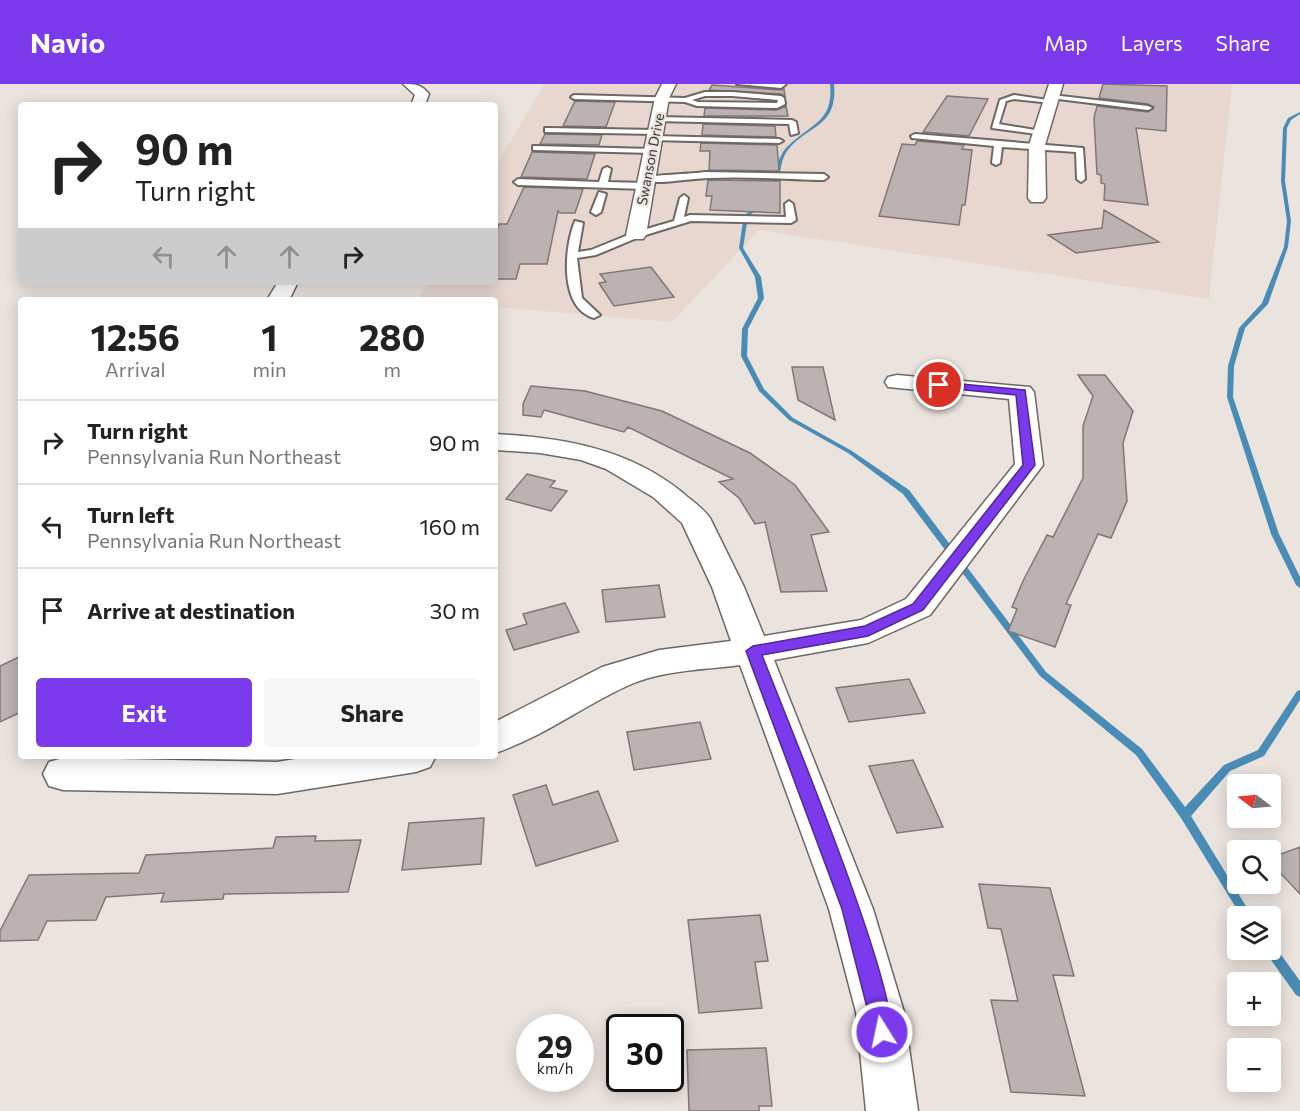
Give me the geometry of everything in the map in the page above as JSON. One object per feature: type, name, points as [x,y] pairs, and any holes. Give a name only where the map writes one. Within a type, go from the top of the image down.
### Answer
[{"type":"street","points":[[410,84],[422,93],[419,102]]},
{"type":"street","name":"Swanson Drive","points":[[636,235],[642,190],[665,91]]},
{"type":"street","points":[[1037,198],[1039,142],[1053,94]]},
{"type":"street","points":[[498,737],[524,727],[615,676],[658,663],[753,651],[868,631],[918,607],[1029,465],[1021,392],[897,382]]},
{"type":"street","points":[[498,442],[540,445],[586,453],[616,463],[663,491],[695,518],[728,587],[851,909],[880,1012],[892,1111]]},
{"type":"street","points":[[63,774],[277,778],[397,759]]},
{"type":"lane","points":[[740,84],[782,86],[783,84]]},
{"type":"lane","points":[[701,94],[704,86]]},
{"type":"lane","points":[[574,97],[628,98],[665,91],[686,100],[697,112],[792,122],[794,133]]},
{"type":"lane","points":[[536,148],[613,148],[655,135],[697,112],[781,104],[781,98],[701,94],[686,100]]},
{"type":"lane","points":[[1081,179],[1080,150],[1039,142],[995,126],[1003,100],[1053,94],[1148,108]]},
{"type":"lane","points":[[626,110],[628,98]]},
{"type":"lane","points":[[693,130],[697,112]]},
{"type":"lane","points":[[548,130],[616,131],[687,138],[779,141]]},
{"type":"lane","points":[[596,212],[606,192],[608,168],[616,131]]},
{"type":"lane","points":[[915,135],[998,144],[1039,142]]},
{"type":"lane","points":[[686,149],[687,138]]},
{"type":"lane","points":[[996,163],[998,144]]},
{"type":"lane","points":[[521,186],[606,192],[642,190],[684,177],[705,175],[824,177]]},
{"type":"lane","points":[[678,223],[684,177]]},
{"type":"lane","points":[[572,256],[593,253],[636,235],[690,218],[791,220],[789,204]]},
{"type":"lane","points":[[578,223],[572,256],[574,290],[577,303],[583,310],[594,315]]},
{"type":"shaded area","points":[[544,84],[1232,84],[1209,299],[759,230],[672,322],[498,307],[498,297],[420,297],[427,285],[498,285],[498,163]]},
{"type":"building","points":[[1103,84],[1167,86],[1166,131],[1136,128],[1148,205],[1104,200],[1105,184],[1101,183],[1101,175],[1097,174],[1094,118],[1097,106],[1148,112],[1154,107],[1148,104],[1099,98]]},
{"type":"building","points":[[712,85],[784,89],[785,96],[709,90]]},
{"type":"building","points":[[947,96],[988,99],[969,136],[923,132]]},
{"type":"building","points":[[575,101],[615,102],[606,127],[563,126]]},
{"type":"building","points":[[786,106],[788,116],[704,116],[705,108],[777,110]]},
{"type":"building","points":[[703,124],[775,126],[776,137],[702,135]]},
{"type":"building","points":[[545,134],[602,135],[599,145],[540,144]]},
{"type":"building","points":[[917,141],[964,145],[962,149],[972,150],[965,205],[962,205],[959,225],[879,216],[902,144],[915,145]]},
{"type":"building","points":[[701,143],[777,145],[779,171],[709,170],[710,151],[700,151]]},
{"type":"building","points":[[532,152],[595,154],[587,179],[521,177]]},
{"type":"building","points":[[708,180],[780,181],[780,213],[710,210],[712,196],[706,196]]},
{"type":"building","points":[[524,187],[583,189],[575,213],[558,211],[547,264],[520,264],[516,279],[498,279],[498,227],[499,224],[507,224]]},
{"type":"building","points":[[1104,210],[1159,242],[1076,253],[1048,235],[1102,228]]},
{"type":"building","points":[[651,267],[674,297],[614,306],[599,283],[606,282],[600,274]]},
{"type":"building","points":[[792,367],[823,367],[835,420],[798,400]]},
{"type":"building","points":[[1078,375],[1105,375],[1133,411],[1123,443],[1127,501],[1111,538],[1098,534],[1066,604],[1071,605],[1055,647],[1008,631],[1017,609],[1012,607],[1023,581],[1047,535],[1053,537],[1083,478],[1083,426],[1093,396]]},
{"type":"building","points":[[531,386],[585,391],[662,411],[750,453],[795,485],[829,532],[811,535],[827,591],[781,592],[765,522],[755,524],[739,498],[719,482],[733,479],[628,427],[624,432],[544,410],[541,417],[523,415],[523,404]]},
{"type":"building","points":[[527,474],[555,481],[550,487],[567,491],[551,511],[506,499]]},
{"type":"building","points":[[659,585],[665,617],[606,622],[602,590]]},
{"type":"building","points":[[565,603],[579,632],[514,650],[506,630],[527,624],[523,614]]},
{"type":"building","points":[[18,657],[18,713],[0,722],[0,666]]},
{"type":"building","points":[[909,679],[925,713],[849,722],[836,688]]},
{"type":"building","points":[[700,722],[711,759],[634,770],[627,732]]},
{"type":"building","points":[[913,760],[943,827],[897,833],[869,766]]},
{"type":"building","points":[[546,785],[553,805],[598,791],[618,841],[536,866],[513,795]]},
{"type":"building","points":[[484,818],[481,864],[402,870],[409,823]]},
{"type":"building","points":[[316,836],[315,841],[361,840],[348,892],[224,894],[223,899],[161,902],[164,893],[106,897],[96,920],[47,921],[38,940],[0,941],[0,931],[29,875],[139,873],[146,855],[273,848],[276,837]]},
{"type":"building","points":[[1300,847],[1300,894],[1281,874],[1281,854]]},
{"type":"building","points":[[979,884],[1050,888],[1074,976],[1053,975],[1085,1096],[1011,1092],[991,1000],[1018,1001],[1001,929],[988,928]]},
{"type":"building","points":[[760,915],[768,961],[755,962],[762,1008],[699,1013],[688,920]]},
{"type":"building","points":[[766,1048],[772,1106],[759,1106],[759,1111],[689,1111],[687,1050]]},
{"type":"waterway","points":[[773,191],[783,154],[794,142],[820,123],[831,107],[832,84]]},
{"type":"waterway","points":[[1300,113],[1289,119],[1285,128],[1283,181],[1289,221],[1286,247],[1265,304],[1242,328],[1231,366],[1230,397],[1275,534],[1300,585]]},
{"type":"waterway","points":[[759,207],[746,215],[741,248],[758,277],[761,298],[745,329],[744,356],[761,390],[791,419],[850,452],[906,492],[1043,674],[1139,752],[1185,815]]},
{"type":"waterway","points":[[1185,815],[1227,768],[1261,753],[1300,693]]},
{"type":"waterway","points":[[1185,815],[1241,906]]},
{"type":"waterway","points":[[1278,960],[1300,991]]},
{"type":"route","points":[[882,1032],[880,1012],[851,909],[753,651],[868,631],[918,607],[1029,465],[1021,392],[939,385]]}]
